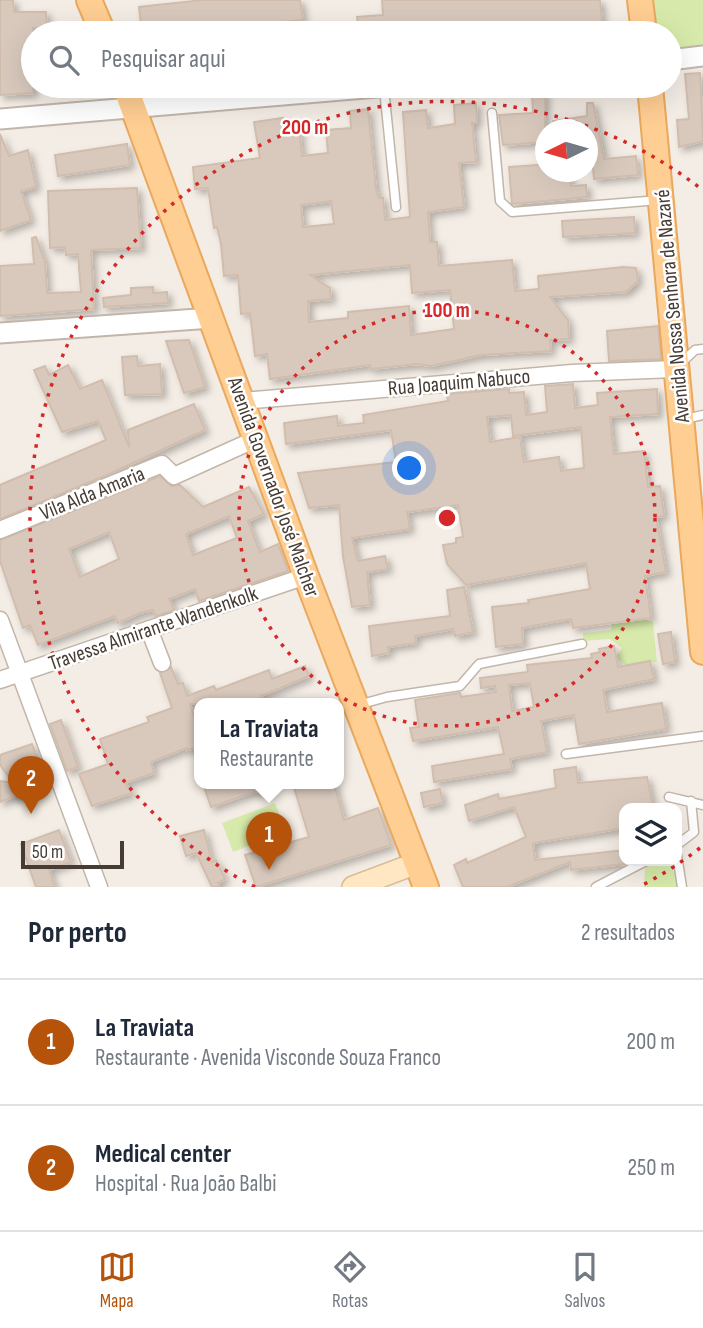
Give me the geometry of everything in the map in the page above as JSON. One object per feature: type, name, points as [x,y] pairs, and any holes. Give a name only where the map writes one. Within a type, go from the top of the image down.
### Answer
[{"type":"main road","points":[[89,0],[98,21]]},
{"type":"main road","points":[[640,0],[643,21]]},
{"type":"main road","name":"Avenida Governador José Malcher","points":[[130,98],[306,576],[426,887]]},
{"type":"main road","name":"Avenida Nossa Senhora de Nazaré","points":[[651,98],[676,369],[693,418],[703,652]]},
{"type":"main road","points":[[352,887],[417,863]]},
{"type":"street","points":[[682,59],[703,56]]},
{"type":"street","points":[[0,119],[118,98]]},
{"type":"street","points":[[0,333],[212,318]]},
{"type":"street","name":"Rua Joaquim Nabuco","points":[[243,401],[572,373],[676,369]]},
{"type":"street","name":"Vila Alda Amaria","points":[[0,530],[162,464],[174,476],[256,439]]},
{"type":"street","name":"Travessa Almirante Wandenkolk","points":[[0,680],[306,576]]},
{"type":"street","points":[[0,620],[99,887]]},
{"type":"street","points":[[149,629],[162,663]]},
{"type":"lane","points":[[387,98],[396,207]]},
{"type":"lane","points":[[492,113],[500,201],[512,212],[661,200]]},
{"type":"lane","points":[[676,369],[695,350],[703,349]]},
{"type":"lane","points":[[357,705],[387,696],[460,686],[479,664],[582,644]]},
{"type":"lane","points":[[566,754],[703,736]]},
{"type":"lane","points":[[669,797],[703,805]]},
{"type":"lane","points":[[682,841],[694,832],[691,801]]},
{"type":"lane","points":[[596,887],[636,866]]},
{"type":"lane","points":[[679,866],[682,887]]},
{"type":"green space","points":[[647,0],[703,0],[703,50],[682,53],[682,21],[650,21]]},
{"type":"green space","points":[[642,619],[653,622],[657,662],[625,665],[616,657],[622,648],[610,639],[583,641],[583,633],[611,630],[612,624]]},
{"type":"green space","points":[[275,803],[286,831],[233,852],[222,823]]},
{"type":"green space","points":[[645,866],[672,866],[678,887],[644,887]]},
{"type":"building","points":[[0,0],[13,0],[14,12],[46,12],[47,21],[21,21],[21,94],[0,95]]},
{"type":"building","points":[[203,0],[300,0],[303,20],[141,21],[139,7]]},
{"type":"building","points":[[382,0],[600,0],[602,21],[358,21],[357,17],[383,15]]},
{"type":"building","points":[[700,73],[703,141],[679,147],[677,120],[689,119],[685,74]]},
{"type":"building","points":[[532,98],[545,98],[545,119],[535,119],[535,143],[503,145],[499,115],[533,113]]},
{"type":"building","points":[[476,103],[477,123],[472,123],[476,162],[459,163],[464,207],[428,212],[430,242],[437,242],[439,266],[512,260],[515,291],[539,289],[538,276],[623,267],[636,268],[638,281],[626,292],[550,297],[568,320],[569,339],[550,340],[551,351],[481,355],[431,366],[417,364],[371,369],[370,365],[270,379],[267,354],[255,356],[250,313],[241,314],[238,275],[224,276],[221,244],[217,227],[214,228],[208,188],[195,189],[193,167],[260,158],[254,122],[283,118],[284,129],[299,127],[302,156],[328,153],[326,130],[351,128],[350,111],[368,109],[376,189],[379,198],[383,198],[385,220],[410,217],[403,112],[426,110],[428,128],[455,124],[454,105]],"holes":[[[331,201],[334,224],[303,227],[301,205]],[[410,265],[412,293],[450,290],[454,329],[411,335],[409,306],[348,312],[348,318],[309,322],[308,301],[331,299],[330,288],[310,275]]]},
{"type":"building","points":[[587,103],[593,103],[596,119],[567,119],[587,116]]},
{"type":"building","points":[[598,128],[604,159],[636,156],[638,175],[598,179]]},
{"type":"building","points":[[0,134],[9,156],[28,150],[36,187],[21,191],[31,220],[0,231]]},
{"type":"building","points":[[127,144],[130,165],[58,176],[55,155]]},
{"type":"building","points":[[535,165],[535,182],[586,185],[587,197],[512,204],[509,167]]},
{"type":"building","points":[[137,188],[141,248],[91,250],[94,309],[0,316],[0,266],[34,264],[32,238],[36,237],[45,262],[47,293],[81,292],[78,254],[66,255],[65,247],[50,248],[48,191]]},
{"type":"building","points":[[634,217],[635,233],[563,237],[562,221]]},
{"type":"building","points":[[153,287],[153,293],[167,292],[168,303],[104,307],[103,298],[131,295],[131,288]]},
{"type":"building","points":[[658,326],[661,359],[609,361],[607,331]]},
{"type":"building","points":[[189,340],[205,387],[184,393],[166,341]]},
{"type":"building","points":[[137,356],[138,366],[160,364],[162,394],[125,395],[122,357]]},
{"type":"building","points":[[68,365],[80,389],[102,380],[129,447],[128,430],[194,404],[205,430],[109,474],[0,519],[0,485],[106,440],[98,421],[62,432],[34,370],[45,366],[49,375]]},
{"type":"building","points":[[573,384],[575,408],[598,405],[597,393],[657,389],[658,414],[610,417],[614,454],[644,451],[648,487],[660,486],[664,516],[656,517],[666,572],[645,576],[651,618],[573,628],[571,619],[553,622],[522,628],[523,644],[496,647],[492,607],[529,603],[528,600],[590,589],[586,563],[466,585],[447,564],[443,545],[456,543],[456,538],[463,537],[458,505],[407,512],[410,529],[352,538],[358,561],[385,556],[388,569],[367,572],[370,605],[352,607],[343,556],[339,505],[309,508],[298,473],[396,462],[391,430],[286,444],[284,423],[337,416],[338,426],[364,423],[363,415],[448,401],[447,394],[509,389],[509,393],[524,392],[526,415],[547,412],[545,386]],"holes":[[[511,415],[513,436],[581,427],[584,468],[561,471],[559,457],[524,462],[520,437],[490,442],[487,417]]]},
{"type":"building","points":[[160,476],[171,486],[180,485],[203,507],[249,487],[264,514],[248,521],[260,552],[278,544],[288,571],[199,601],[195,589],[169,599],[174,610],[156,616],[153,610],[140,613],[118,623],[115,616],[38,645],[30,625],[23,628],[0,561],[0,540]],"holes":[[[229,516],[237,538],[193,555],[186,534]],[[109,532],[119,559],[80,577],[69,549]]]},
{"type":"building","points":[[464,587],[473,632],[455,636],[453,629],[415,636],[416,643],[388,647],[389,653],[372,656],[369,626],[450,616],[447,590]]},
{"type":"building","points":[[671,632],[675,662],[663,664],[658,634]]},
{"type":"building","points":[[614,646],[618,667],[650,661],[654,679],[603,690],[607,712],[662,703],[666,729],[579,744],[574,715],[541,721],[547,752],[510,759],[512,769],[434,782],[432,766],[504,754],[498,727],[413,741],[410,728],[419,727],[415,700],[460,693],[461,697],[496,692],[495,686],[481,688],[480,678],[528,672],[527,665],[592,658],[591,654],[600,652],[599,649]],"holes":[[[530,683],[534,707],[512,711],[509,685]]]},
{"type":"building","points":[[305,666],[309,676],[262,698],[194,698],[194,704],[190,704],[194,716],[194,748],[186,748],[151,762],[154,773],[125,783],[132,793],[92,806],[79,774],[108,764],[100,739],[149,722],[147,717],[172,708],[160,673],[171,667],[178,684],[183,683],[187,696],[214,686],[216,690],[269,670],[272,679]]},
{"type":"building","points":[[61,720],[78,767],[67,771],[50,724]]},
{"type":"building","points":[[32,744],[43,774],[13,782],[0,765],[0,755]]},
{"type":"building","points":[[576,767],[578,783],[647,777],[652,803],[619,803],[619,829],[533,843],[535,860],[619,851],[619,865],[571,870],[570,862],[507,887],[463,887],[454,865],[466,859],[467,863],[526,837],[514,807],[469,821],[465,805],[498,794],[499,799],[556,788],[554,770]]},
{"type":"building","points":[[0,781],[21,784],[24,793],[0,802]]},
{"type":"building","points":[[205,789],[263,789],[211,807]]},
{"type":"building","points":[[295,789],[335,789],[344,820],[378,808],[391,845],[256,887],[245,855],[309,837]]},
{"type":"building","points":[[440,789],[443,803],[424,807],[421,793]]},
{"type":"building","points":[[59,830],[71,862],[49,870],[55,887],[36,887],[21,844]]},
{"type":"building","points":[[204,830],[212,862],[216,860],[225,879],[218,883],[219,887],[212,887],[196,853],[186,856],[180,836]]},
{"type":"place","name":"Medical center","points":[[31,814]]},
{"type":"place","name":"La Traviata","points":[[269,870]]}]
